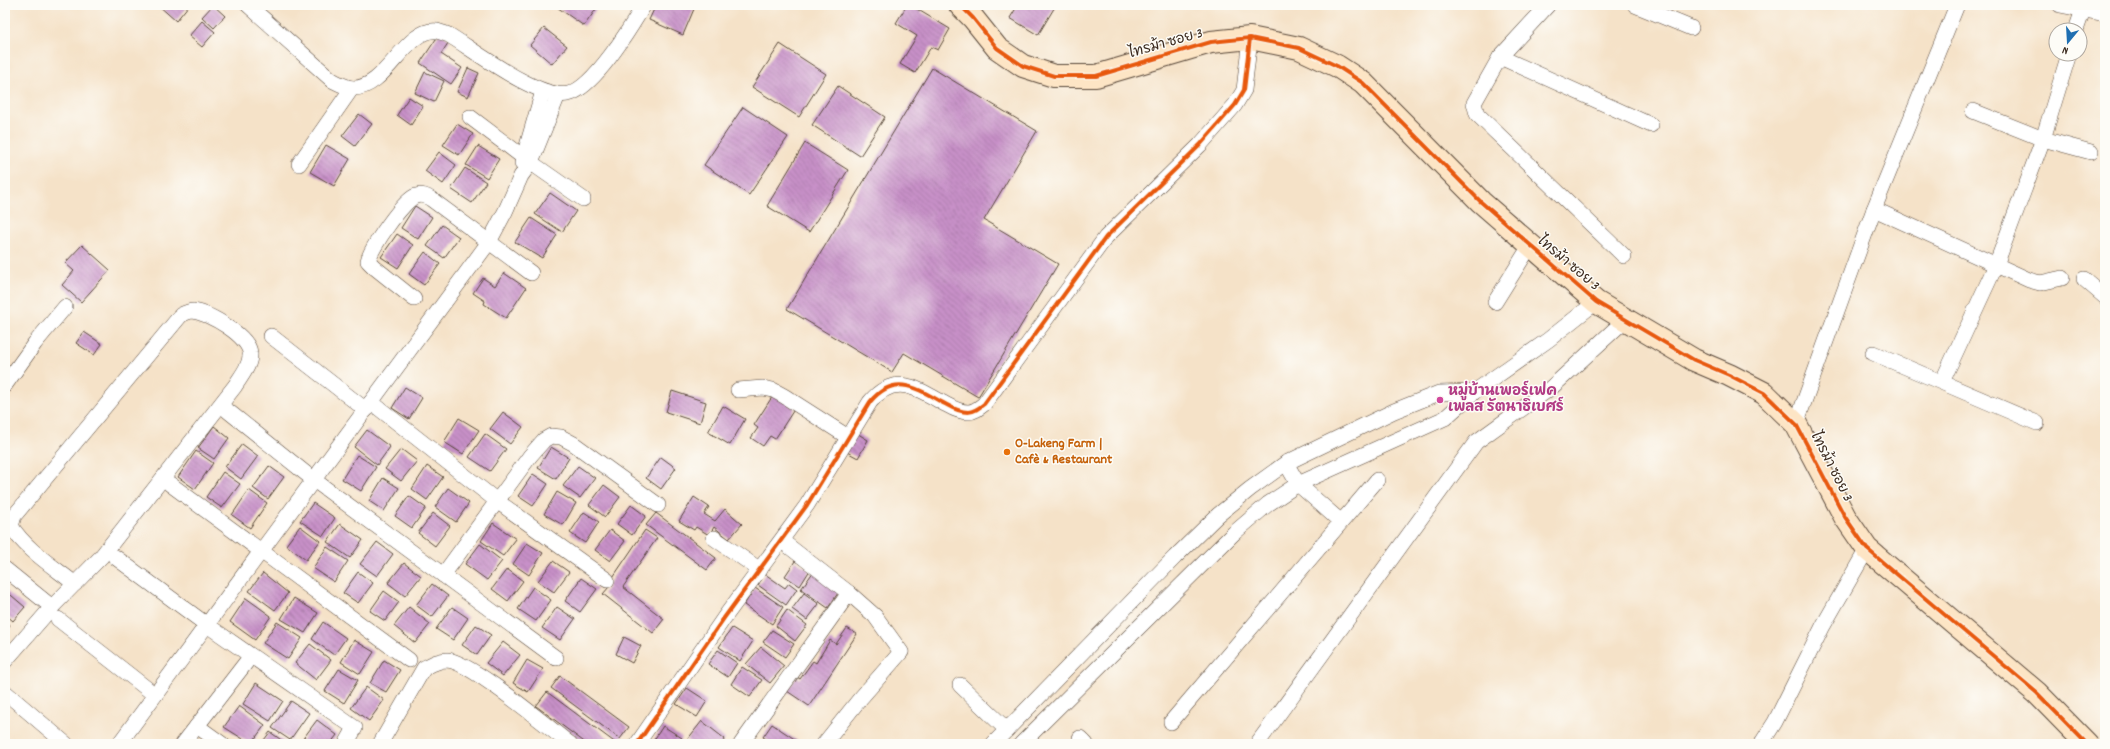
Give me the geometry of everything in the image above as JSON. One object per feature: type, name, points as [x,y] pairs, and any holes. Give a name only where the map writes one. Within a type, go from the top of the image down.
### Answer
[{"type":"street","points":[[248,5],[332,80],[352,88],[364,86],[375,80],[423,33],[436,31],[449,35],[543,91],[558,95],[569,94],[582,88],[597,73],[644,5]]},
{"type":"street","name":"ไทรม้า ซอย 3","points":[[960,5],[973,18],[997,48],[1022,66],[1054,76],[1096,76],[1211,42],[1250,38],[1299,48],[1336,66],[1363,83],[1481,202],[1596,302],[1694,360],[1729,375],[1764,393],[1796,424],[1845,517],[1867,548],[2037,693],[2087,744]]},
{"type":"street","points":[[1548,5],[1500,57],[1474,103],[1477,114],[1624,256]]},
{"type":"street","points":[[1634,5],[1691,28]]},
{"type":"street","points":[[1796,424],[1874,209],[1957,5]]},
{"type":"street","points":[[2060,5],[2105,14]]},
{"type":"street","points":[[2079,22],[2083,10]]},
{"type":"street","points":[[637,744],[724,618],[807,505],[848,437],[878,392],[885,388],[899,385],[912,386],[958,411],[975,410],[984,404],[1106,237],[1200,145],[1235,105],[1244,90],[1250,38]]},
{"type":"street","points":[[1500,57],[1651,125]]},
{"type":"street","points":[[1942,382],[1996,265],[2043,139],[2067,62]]},
{"type":"street","points":[[299,164],[352,88]]},
{"type":"street","points":[[527,160],[543,91]]},
{"type":"street","points":[[119,744],[488,242],[505,212],[527,160],[558,95]]},
{"type":"street","points":[[1973,111],[2043,139],[2091,152]]},
{"type":"street","points":[[470,117],[527,160],[583,199]]},
{"type":"street","points":[[414,299],[368,261],[369,253],[410,199],[416,196],[424,195],[431,199],[531,274]]},
{"type":"street","points":[[1874,209],[1996,265],[2040,283],[2062,278]]},
{"type":"street","points":[[1495,302],[1530,246]]},
{"type":"street","points":[[2084,278],[2105,297]]},
{"type":"street","points":[[1021,744],[1082,682],[1234,534],[1268,504],[1298,484],[1445,418],[1474,392],[1548,340],[1596,302]]},
{"type":"street","points":[[5,385],[34,343],[65,307]]},
{"type":"street","points":[[5,661],[55,613],[75,584],[101,557],[235,386],[248,365],[250,358],[248,344],[240,336],[224,325],[193,311],[182,315],[14,516],[11,526],[14,530],[31,548],[75,584]]},
{"type":"street","points":[[1257,744],[1476,442],[1552,387],[1625,320]]},
{"type":"street","points":[[271,336],[607,580]]},
{"type":"street","points":[[1873,353],[2037,423]]},
{"type":"street","points":[[738,390],[763,388],[773,390],[848,437]]},
{"type":"street","points":[[993,744],[1218,515],[1250,489],[1286,463],[1394,411],[1439,393],[1474,392]]},
{"type":"street","points":[[228,411],[314,480],[556,658]]},
{"type":"street","points":[[443,575],[530,456],[544,440],[551,436],[561,437],[574,444],[658,505]]},
{"type":"street","points":[[1286,463],[1298,484],[1340,521]]},
{"type":"street","points":[[1171,722],[1376,480]]},
{"type":"street","points":[[170,484],[409,660]]},
{"type":"street","points":[[714,538],[760,570]]},
{"type":"street","points":[[784,538],[875,616],[901,652],[859,700],[824,744]]},
{"type":"street","points":[[1761,744],[1775,722],[1823,626],[1867,548]]},
{"type":"street","points":[[115,557],[207,625],[355,728],[346,744]]},
{"type":"street","points":[[5,570],[155,695]]},
{"type":"street","points":[[741,744],[849,593]]},
{"type":"street","points":[[183,744],[251,656]]},
{"type":"street","points":[[380,744],[424,668],[435,662],[448,660],[462,664],[481,676],[570,744]]},
{"type":"street","points":[[1066,669],[1082,682]]},
{"type":"street","points":[[960,685],[1007,730]]},
{"type":"street","points":[[5,692],[66,744]]},
{"type":"street","points":[[197,726],[222,744]]},
{"type":"building","points":[[158,5],[189,5],[176,21]]},
{"type":"building","points":[[213,5],[225,16],[214,28],[202,17]]},
{"type":"building","points":[[554,5],[599,5],[584,26]]},
{"type":"building","points":[[656,5],[685,5],[694,9],[683,35],[649,20]]},
{"type":"building","points":[[907,5],[910,5],[950,29],[938,50],[931,47],[915,73],[900,64],[917,36],[896,23]]},
{"type":"building","points":[[1018,5],[1056,5],[1038,35],[1010,18]]},
{"type":"building","points":[[202,21],[215,32],[202,47],[189,36]]},
{"type":"building","points":[[544,28],[567,46],[552,64],[530,45]]},
{"type":"building","points":[[440,33],[450,40],[441,54],[462,68],[451,84],[420,63]]},
{"type":"building","points":[[780,44],[826,74],[799,117],[752,87]]},
{"type":"building","points":[[468,68],[479,73],[468,97],[457,92]]},
{"type":"building","points":[[932,68],[1037,131],[984,220],[1058,264],[978,397],[904,353],[892,372],[787,309]]},
{"type":"building","points":[[425,72],[444,81],[434,102],[415,93]]},
{"type":"building","points":[[838,86],[885,117],[860,156],[812,125]]},
{"type":"building","points":[[409,97],[423,106],[411,125],[397,115]]},
{"type":"building","points":[[743,107],[788,137],[749,195],[704,165]]},
{"type":"building","points":[[359,114],[372,124],[355,146],[342,136]]},
{"type":"building","points":[[457,124],[473,134],[459,155],[443,145]]},
{"type":"building","points":[[805,143],[848,170],[809,232],[767,206]]},
{"type":"building","points":[[326,145],[350,159],[334,186],[310,172]]},
{"type":"building","points":[[478,146],[499,159],[487,178],[466,165]]},
{"type":"building","points":[[439,152],[456,165],[443,184],[425,171]]},
{"type":"building","points":[[465,168],[486,182],[472,203],[451,189]]},
{"type":"building","points":[[550,193],[576,211],[562,232],[535,214]]},
{"type":"building","points":[[415,206],[432,217],[418,239],[401,228]]},
{"type":"building","points":[[531,218],[557,235],[542,258],[515,242]]},
{"type":"building","points":[[442,225],[459,237],[444,258],[427,246]]},
{"type":"building","points":[[397,234],[413,245],[398,268],[381,257]]},
{"type":"building","points":[[82,245],[110,270],[81,302],[62,285],[74,271],[65,263]]},
{"type":"building","points":[[425,252],[440,264],[424,285],[409,274]]},
{"type":"building","points":[[504,273],[526,288],[506,318],[484,304],[485,301],[473,293],[483,278],[495,286]]},
{"type":"building","points":[[84,332],[102,344],[94,355],[76,343]]},
{"type":"building","points":[[405,387],[422,398],[409,419],[392,408]]},
{"type":"building","points":[[672,391],[706,402],[700,423],[666,412]]},
{"type":"building","points":[[774,394],[795,408],[775,439],[770,436],[763,446],[751,438],[758,428],[754,425]]},
{"type":"building","points":[[723,406],[745,419],[730,445],[708,432]]},
{"type":"building","points":[[503,412],[523,427],[510,444],[490,429]]},
{"type":"building","points":[[459,418],[479,430],[463,454],[444,442]]},
{"type":"building","points":[[214,426],[229,438],[214,459],[198,448]]},
{"type":"building","points":[[367,430],[390,447],[377,465],[354,447]]},
{"type":"building","points":[[855,432],[868,440],[858,458],[845,451]]},
{"type":"building","points":[[485,434],[506,449],[490,471],[469,457]]},
{"type":"building","points":[[242,444],[258,456],[241,479],[225,467]]},
{"type":"building","points":[[551,447],[569,458],[556,479],[538,468]]},
{"type":"building","points":[[401,449],[417,461],[401,481],[385,469]]},
{"type":"building","points":[[196,451],[213,463],[195,489],[178,477]]},
{"type":"building","points":[[357,455],[376,467],[361,491],[342,479]]},
{"type":"building","points":[[661,457],[676,468],[661,489],[646,478]]},
{"type":"building","points":[[269,466],[284,477],[268,499],[253,488]]},
{"type":"building","points":[[427,466],[443,477],[427,500],[412,489]]},
{"type":"building","points":[[578,466],[595,478],[580,498],[563,486]]},
{"type":"building","points":[[223,472],[240,484],[222,508],[206,497]]},
{"type":"building","points":[[533,474],[548,484],[533,506],[518,496]]},
{"type":"building","points":[[383,478],[399,488],[384,511],[369,501]]},
{"type":"building","points":[[604,485],[620,497],[605,517],[589,505]]},
{"type":"building","points":[[448,488],[469,503],[456,522],[435,507]]},
{"type":"building","points":[[249,490],[267,503],[250,528],[232,515]]},
{"type":"building","points":[[557,492],[576,503],[563,525],[544,514]]},
{"type":"building","points":[[409,496],[426,508],[412,528],[395,516]]},
{"type":"building","points":[[694,497],[709,507],[704,514],[715,521],[725,509],[742,524],[729,539],[714,527],[709,535],[696,527],[694,530],[679,521]]},
{"type":"building","points":[[313,503],[335,518],[323,536],[300,521]]},
{"type":"building","points":[[631,505],[646,516],[632,535],[617,524]]},
{"type":"building","points":[[584,512],[599,522],[585,543],[570,533]]},
{"type":"building","points":[[433,513],[450,526],[435,546],[418,533]]},
{"type":"building","points":[[656,513],[716,558],[707,570],[646,525]]},
{"type":"building","points":[[493,523],[516,539],[503,556],[481,541]]},
{"type":"building","points":[[340,524],[363,540],[350,558],[327,542]]},
{"type":"building","points":[[300,526],[320,541],[306,560],[286,545]]},
{"type":"building","points":[[610,530],[625,541],[610,561],[595,550]]},
{"type":"building","points":[[645,530],[657,538],[623,587],[664,619],[653,633],[603,594]]},
{"type":"building","points":[[377,542],[393,554],[377,576],[360,564]]},
{"type":"building","points":[[527,543],[543,553],[529,575],[513,564]]},
{"type":"building","points":[[480,544],[502,561],[487,580],[465,564]]},
{"type":"building","points":[[327,547],[348,561],[334,582],[313,568]]},
{"type":"building","points":[[553,561],[569,572],[554,592],[538,581]]},
{"type":"building","points":[[795,561],[810,570],[800,586],[785,576]]},
{"type":"building","points":[[404,563],[421,576],[405,596],[388,583]]},
{"type":"building","points":[[507,569],[523,581],[508,601],[492,589]]},
{"type":"building","points":[[814,571],[840,590],[828,608],[801,589]]},
{"type":"building","points":[[358,572],[373,583],[358,603],[343,593]]},
{"type":"building","points":[[263,573],[288,593],[275,610],[249,591]]},
{"type":"building","points":[[765,574],[785,588],[789,583],[797,589],[786,605],[758,585]]},
{"type":"building","points":[[581,578],[597,589],[580,612],[565,601]]},
{"type":"building","points":[[432,584],[448,596],[432,617],[416,605]]},
{"type":"building","points":[[533,587],[551,600],[536,621],[518,609]]},
{"type":"building","points":[[755,588],[783,607],[772,624],[744,605]]},
{"type":"building","points":[[5,590],[25,607],[13,621],[5,614]]},
{"type":"building","points":[[384,591],[399,602],[385,621],[370,611]]},
{"type":"building","points":[[804,593],[819,604],[807,620],[792,609]]},
{"type":"building","points":[[246,598],[271,616],[255,640],[230,622]]},
{"type":"building","points":[[294,598],[318,613],[305,633],[281,619]]},
{"type":"building","points":[[409,607],[430,624],[415,643],[394,626]]},
{"type":"building","points":[[452,607],[468,618],[453,640],[436,629]]},
{"type":"building","points":[[557,607],[575,619],[560,640],[542,628]]},
{"type":"building","points":[[787,610],[807,625],[795,641],[776,626]]},
{"type":"building","points":[[5,621],[10,625],[5,631]]},
{"type":"building","points":[[277,622],[302,638],[288,659],[263,643]]},
{"type":"building","points":[[323,622],[346,638],[334,655],[312,639]]},
{"type":"building","points":[[476,625],[491,635],[477,655],[462,645]]},
{"type":"building","points":[[732,628],[753,641],[740,661],[719,647]]},
{"type":"building","points":[[847,628],[857,634],[809,706],[787,691],[797,677],[800,679],[813,661],[816,663],[830,640],[836,644]]},
{"type":"building","points":[[772,630],[794,644],[785,657],[763,642]]},
{"type":"building","points":[[624,637],[641,646],[632,663],[616,654]]},
{"type":"building","points":[[354,640],[374,652],[360,674],[341,662]]},
{"type":"building","points":[[503,642],[520,655],[503,676],[486,663]]},
{"type":"building","points":[[310,644],[331,660],[316,680],[295,663]]},
{"type":"building","points":[[761,647],[784,666],[770,683],[746,664]]},
{"type":"building","points":[[718,650],[737,663],[728,677],[708,664]]},
{"type":"building","points":[[384,660],[400,670],[386,692],[370,683]]},
{"type":"building","points":[[527,660],[543,669],[528,692],[513,683]]},
{"type":"building","points":[[742,667],[762,680],[750,697],[731,684]]},
{"type":"building","points":[[339,669],[358,680],[344,703],[325,691]]},
{"type":"building","points":[[560,676],[629,727],[620,739],[551,688]]},
{"type":"building","points":[[256,683],[283,701],[270,721],[243,704]]},
{"type":"building","points":[[366,687],[384,700],[369,721],[351,708]]},
{"type":"building","points":[[687,688],[707,701],[697,717],[676,704]]},
{"type":"building","points":[[547,692],[617,744],[587,744],[536,706]]},
{"type":"building","points":[[291,701],[309,713],[290,740],[272,728]]},
{"type":"building","points":[[239,706],[265,725],[251,744],[224,727]]},
{"type":"building","points":[[317,720],[337,735],[330,744],[299,744]]},
{"type":"building","points":[[702,721],[725,739],[721,744],[692,744],[687,740]]},
{"type":"building","points":[[772,724],[802,744],[773,744],[763,737]]},
{"type":"building","points":[[663,726],[682,738],[679,744],[652,743]]},
{"type":"building","points":[[270,732],[287,744],[261,744]]},
{"type":"cycle path","points":[[960,5],[973,18],[997,48],[1023,66],[1054,76],[1096,76],[1211,42],[1250,38],[1299,48],[1337,66],[1363,83],[1481,202],[1596,302],[1694,360],[1729,375],[1764,393],[1796,424],[1845,517],[1867,549],[2037,693],[2087,744]]},
{"type":"cycle path","points":[[637,744],[724,618],[807,505],[870,402],[889,387],[898,385],[917,389],[957,410],[968,412],[984,404],[1106,237],[1200,145],[1235,105],[1244,90],[1250,38]]},
{"type":"place","name":"หมู่บ้านเพอร์เฟค เพลส รัตนาธิเบศร์","points":[[1440,400]]},
{"type":"place","name":"O-Lakeng Farm | Cafè & Restaurant","points":[[1007,452]]}]
